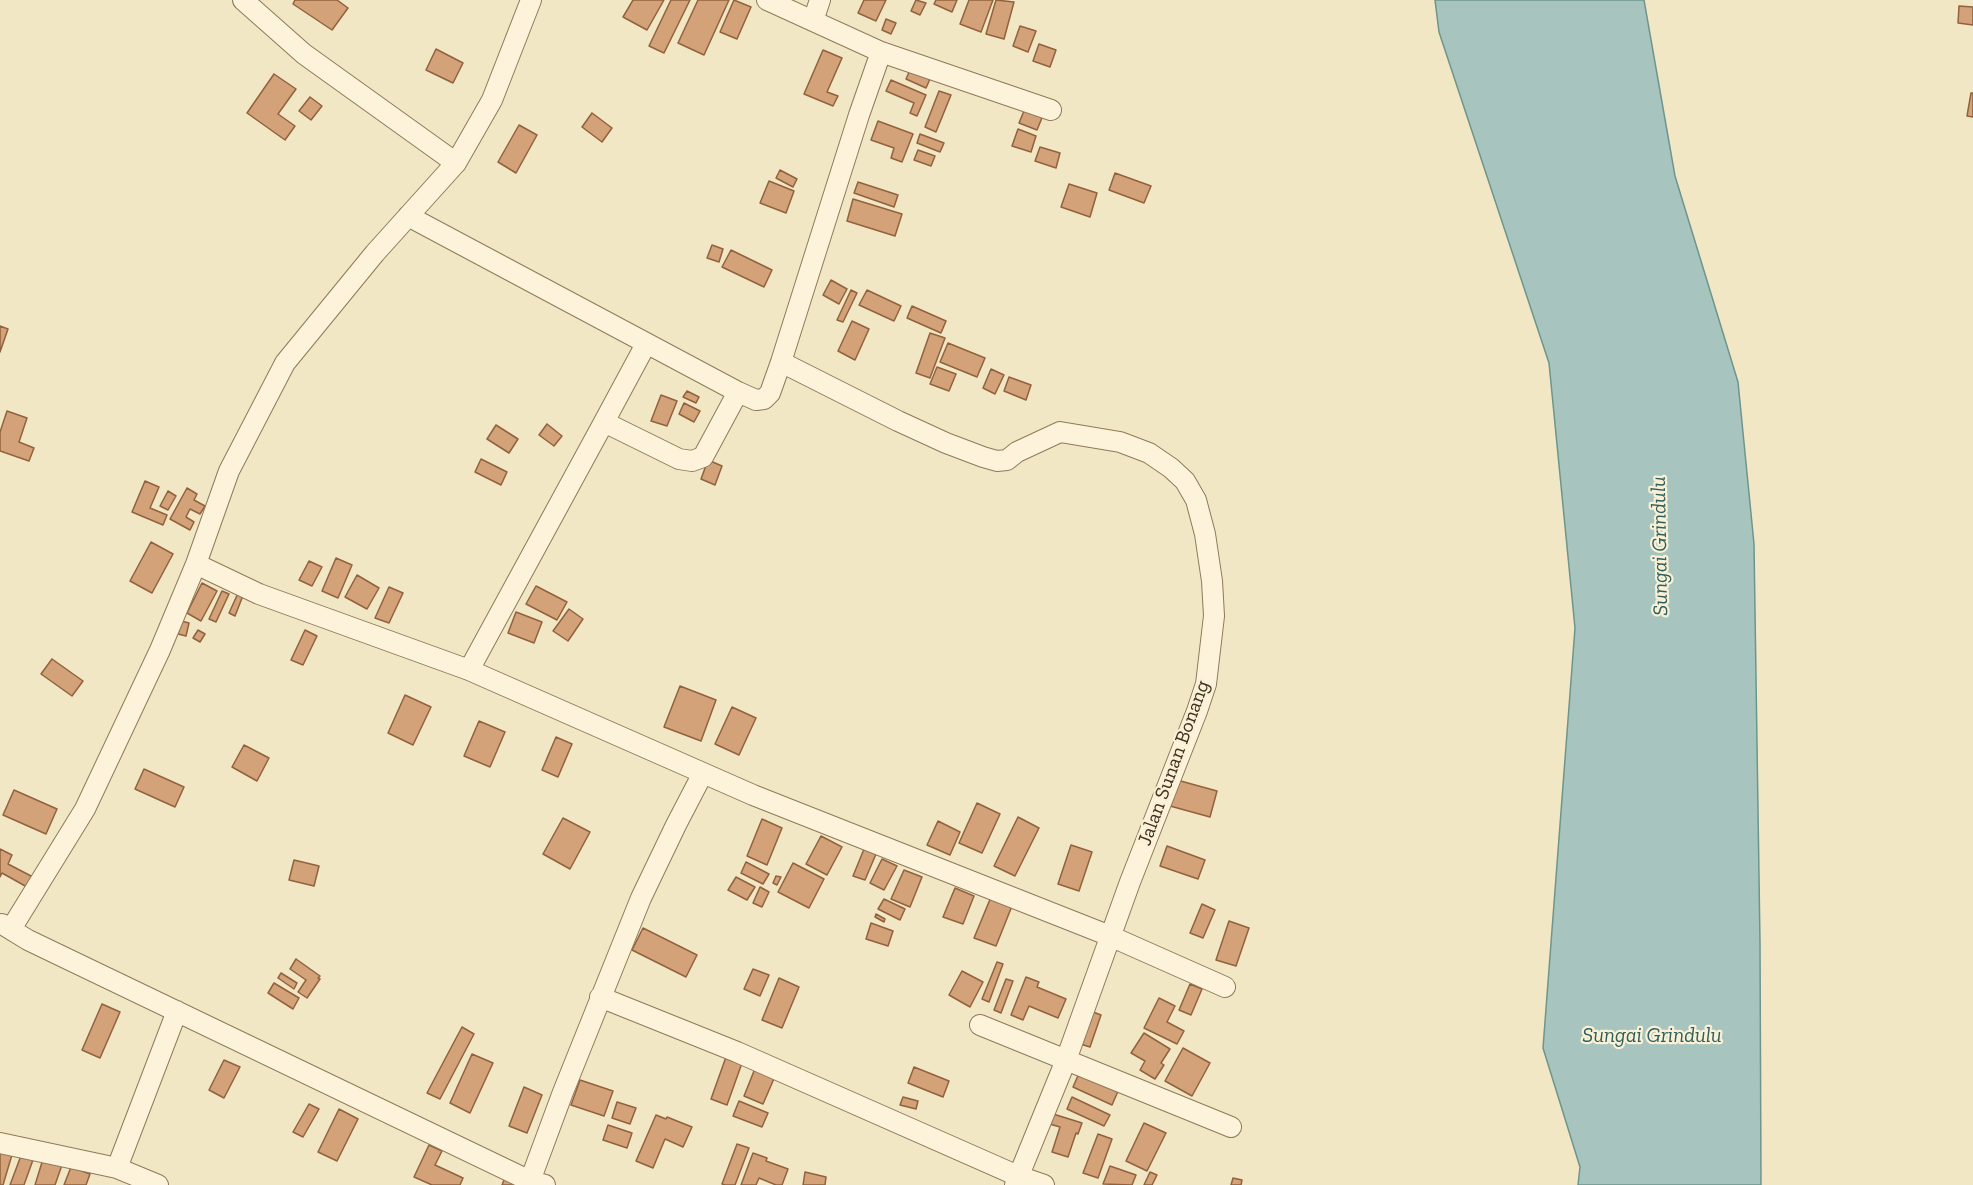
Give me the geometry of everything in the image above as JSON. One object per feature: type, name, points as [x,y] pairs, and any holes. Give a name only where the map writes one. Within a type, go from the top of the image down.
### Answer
[{"type":"street","points":[[243,0],[304,54],[456,163]]},
{"type":"street","points":[[531,0],[492,100],[456,163],[375,253],[285,363],[230,471],[196,564],[160,650],[85,809],[6,926],[28,940],[537,1183],[600,997],[641,898],[704,773]]},
{"type":"street","points":[[767,0],[881,52],[1052,110]]},
{"type":"street","points":[[813,21],[820,0]]},
{"type":"street","points":[[408,216],[738,392],[756,400],[764,399],[770,393],[781,363],[881,52]]},
{"type":"street","points":[[469,670],[646,344]]},
{"type":"street","name":"Jalan Sunan Bonang","points":[[781,363],[898,421],[997,461],[1007,460],[1031,444],[1060,432],[1120,442],[1149,453],[1171,468],[1185,480],[1196,500],[1205,534],[1214,604],[1206,684],[1110,936],[1066,1060],[1017,1181]]},
{"type":"street","points":[[604,422],[679,459],[692,461],[703,457],[738,392]]},
{"type":"street","points":[[196,564],[259,594],[469,670],[753,795],[1110,936],[1226,987]]},
{"type":"street","points":[[600,997],[737,1052],[1017,1181],[1044,1185]]},
{"type":"street","points":[[117,1168],[177,1011]]},
{"type":"street","points":[[980,1025],[1231,1127]]},
{"type":"street","points":[[0,1143],[117,1168],[158,1185]]},
{"type":"water","name":"Sungai Grindulu","points":[[1435,0],[1644,0],[1675,176],[1738,382],[1754,544],[1761,1185],[1578,1185],[1580,1167],[1543,1048],[1575,628],[1549,363],[1439,32]]},
{"type":"building","points":[[295,0],[337,0],[348,8],[332,30],[293,4]]},
{"type":"building","points":[[633,0],[664,0],[647,30],[623,17]]},
{"type":"building","points":[[671,0],[690,0],[664,53],[649,46]]},
{"type":"building","points":[[698,0],[729,0],[704,55],[678,43]]},
{"type":"building","points":[[734,0],[751,7],[737,39],[720,32]]},
{"type":"building","points":[[864,0],[886,0],[876,21],[858,13]]},
{"type":"building","points":[[916,0],[926,3],[920,15],[911,11]]},
{"type":"building","points":[[936,0],[957,0],[952,12],[934,4]]},
{"type":"building","points":[[969,0],[993,0],[981,32],[960,24]]},
{"type":"building","points":[[996,0],[1014,2],[1004,39],[986,34]]},
{"type":"building","points":[[1959,6],[1973,7],[1973,25],[1958,23]]},
{"type":"building","points":[[886,19],[896,23],[891,34],[882,30]]},
{"type":"building","points":[[1020,26],[1036,31],[1028,52],[1013,46]]},
{"type":"building","points":[[1039,44],[1056,50],[1050,67],[1033,61]]},
{"type":"building","points":[[436,49],[463,63],[453,83],[426,70]]},
{"type":"building","points":[[823,50],[842,58],[827,92],[838,96],[833,106],[804,94]]},
{"type":"building","points":[[910,70],[930,79],[926,88],[906,79]]},
{"type":"building","points":[[274,74],[296,89],[278,114],[295,126],[285,140],[247,113]]},
{"type":"building","points":[[891,80],[926,95],[917,116],[910,113],[914,103],[886,91]]},
{"type":"building","points":[[939,91],[951,95],[936,132],[925,127]]},
{"type":"building","points":[[1971,93],[1973,93],[1973,117],[1967,116]]},
{"type":"building","points":[[310,97],[322,106],[311,120],[299,111]]},
{"type":"building","points":[[1026,106],[1044,113],[1037,130],[1019,123]]},
{"type":"building","points":[[592,113],[612,128],[602,142],[582,127]]},
{"type":"building","points":[[878,121],[913,134],[902,162],[891,158],[894,148],[871,140]]},
{"type":"building","points":[[519,125],[537,135],[516,173],[498,162]]},
{"type":"building","points":[[1018,129],[1036,136],[1031,152],[1012,146]]},
{"type":"building","points":[[920,134],[944,143],[940,152],[917,143]]},
{"type":"building","points":[[1040,147],[1060,153],[1056,168],[1035,161]]},
{"type":"building","points":[[918,150],[935,156],[931,166],[914,160]]},
{"type":"building","points":[[780,170],[797,179],[793,187],[776,178]]},
{"type":"building","points":[[1115,173],[1151,186],[1144,203],[1109,190]]},
{"type":"building","points":[[769,181],[794,191],[786,213],[760,203]]},
{"type":"building","points":[[858,182],[898,195],[894,207],[854,193]]},
{"type":"building","points":[[1069,184],[1097,193],[1090,217],[1061,207]]},
{"type":"building","points":[[853,199],[902,214],[895,236],[847,221]]},
{"type":"building","points":[[712,245],[723,249],[719,262],[707,258]]},
{"type":"building","points":[[731,250],[772,270],[764,287],[722,267]]},
{"type":"building","points":[[831,280],[847,289],[839,304],[823,295]]},
{"type":"building","points":[[851,290],[857,293],[843,322],[837,320]]},
{"type":"building","points":[[867,290],[901,306],[894,321],[859,305]]},
{"type":"building","points":[[912,306],[946,321],[941,333],[907,318]]},
{"type":"building","points":[[852,321],[869,329],[855,360],[838,351]]},
{"type":"building","points":[[0,326],[8,329],[0,352]]},
{"type":"building","points":[[930,333],[945,338],[930,378],[916,373]]},
{"type":"building","points":[[948,343],[985,358],[977,377],[940,362]]},
{"type":"building","points":[[937,367],[956,374],[949,391],[930,384]]},
{"type":"building","points":[[991,369],[1004,375],[995,394],[983,388]]},
{"type":"building","points":[[1009,377],[1031,385],[1026,400],[1004,391]]},
{"type":"building","points":[[687,391],[699,397],[696,403],[683,397]]},
{"type":"building","points":[[661,395],[677,401],[667,426],[651,421]]},
{"type":"building","points":[[684,403],[700,411],[694,422],[679,414]]},
{"type":"building","points":[[7,411],[27,418],[19,442],[34,448],[29,461],[0,451],[0,432]]},
{"type":"building","points":[[547,424],[562,436],[554,446],[539,435]]},
{"type":"building","points":[[496,425],[518,439],[509,453],[487,439]]},
{"type":"building","points":[[481,459],[507,472],[501,485],[475,472]]},
{"type":"building","points":[[708,460],[722,466],[715,485],[701,479]]},
{"type":"building","points":[[145,481],[159,487],[150,508],[167,515],[163,525],[132,512]]},
{"type":"building","points":[[187,488],[197,494],[194,500],[205,506],[200,514],[190,509],[186,517],[194,522],[190,530],[170,519]]},
{"type":"building","points":[[168,491],[176,496],[168,510],[160,506]]},
{"type":"building","points":[[151,542],[173,554],[152,593],[130,581]]},
{"type":"building","points":[[336,558],[352,565],[338,598],[322,591]]},
{"type":"building","points":[[309,561],[322,567],[312,586],[299,580]]},
{"type":"building","points":[[357,575],[379,588],[367,609],[345,597]]},
{"type":"building","points":[[202,583],[217,591],[201,621],[187,613]]},
{"type":"building","points":[[536,586],[567,602],[557,620],[526,604]]},
{"type":"building","points":[[389,587],[403,593],[389,623],[375,618]]},
{"type":"building","points":[[222,591],[229,594],[216,622],[209,619]]},
{"type":"building","points":[[239,591],[244,593],[235,616],[229,613]]},
{"type":"building","points":[[569,609],[583,619],[568,641],[553,631]]},
{"type":"building","points":[[516,612],[542,622],[534,643],[508,633]]},
{"type":"building","points":[[181,621],[189,623],[186,636],[178,634]]},
{"type":"building","points":[[198,630],[205,634],[200,642],[193,638]]},
{"type":"building","points":[[305,630],[317,636],[303,665],[291,660]]},
{"type":"building","points":[[52,659],[83,681],[72,696],[41,674]]},
{"type":"building","points":[[680,686],[716,700],[701,741],[664,727]]},
{"type":"building","points":[[405,695],[431,707],[413,745],[388,733]]},
{"type":"building","points":[[732,707],[756,718],[739,755],[715,744]]},
{"type":"building","points":[[479,721],[505,732],[490,767],[464,756]]},
{"type":"building","points":[[556,737],[572,744],[558,777],[542,770]]},
{"type":"building","points":[[244,745],[269,758],[257,781],[232,767]]},
{"type":"building","points":[[144,769],[184,787],[175,807],[135,789]]},
{"type":"building","points":[[1177,780],[1217,791],[1210,817],[1170,806]]},
{"type":"building","points":[[14,790],[57,809],[46,834],[3,815]]},
{"type":"building","points":[[977,803],[1000,814],[982,853],[959,843]]},
{"type":"building","points":[[1018,817],[1039,828],[1015,876],[994,866]]},
{"type":"building","points":[[563,818],[590,832],[570,869],[543,854]]},
{"type":"building","points":[[762,819],[782,828],[767,865],[747,856]]},
{"type":"building","points":[[938,821],[960,832],[950,855],[927,845]]},
{"type":"building","points":[[821,836],[842,847],[827,875],[806,864]]},
{"type":"building","points":[[1071,845],[1092,852],[1079,891],[1058,884]]},
{"type":"building","points":[[1167,846],[1205,860],[1198,879],[1160,866]]},
{"type":"building","points":[[0,849],[12,855],[8,864],[33,877],[27,887],[2,873],[0,877]]},
{"type":"building","points":[[864,849],[876,854],[865,880],[853,876]]},
{"type":"building","points":[[882,859],[897,866],[884,890],[870,883]]},
{"type":"building","points":[[294,860],[319,866],[314,886],[289,880]]},
{"type":"building","points":[[746,862],[769,874],[763,884],[741,873]]},
{"type":"building","points":[[793,863],[824,879],[809,908],[778,892]]},
{"type":"building","points":[[904,870],[922,877],[910,907],[891,899]]},
{"type":"building","points":[[776,876],[781,877],[777,885],[773,883]]},
{"type":"building","points":[[736,877],[755,887],[747,900],[728,890]]},
{"type":"building","points":[[760,887],[769,892],[762,907],[753,903]]},
{"type":"building","points":[[955,888],[974,896],[963,924],[943,917]]},
{"type":"building","points":[[991,897],[1012,906],[996,946],[974,938]]},
{"type":"building","points":[[884,899],[905,909],[900,920],[878,909]]},
{"type":"building","points":[[1202,904],[1215,910],[1203,938],[1190,933]]},
{"type":"building","points":[[876,914],[885,919],[884,922],[875,917]]},
{"type":"building","points":[[1229,921],[1249,928],[1236,966],[1216,960]]},
{"type":"building","points":[[871,923],[893,931],[888,946],[866,939]]},
{"type":"building","points":[[643,928],[697,955],[686,977],[632,950]]},
{"type":"building","points":[[296,959],[320,976],[307,998],[298,992],[306,980],[290,969]]},
{"type":"building","points":[[997,962],[1003,964],[989,1002],[982,999]]},
{"type":"building","points":[[753,969],[769,975],[760,996],[744,989]]},
{"type":"building","points":[[962,971],[983,982],[970,1007],[949,995]]},
{"type":"building","points":[[281,973],[297,983],[294,989],[278,978]]},
{"type":"building","points":[[1026,977],[1039,982],[1037,987],[1066,999],[1058,1018],[1029,1006],[1023,1020],[1011,1015]]},
{"type":"building","points":[[779,978],[799,987],[782,1028],[762,1020]]},
{"type":"building","points":[[1006,979],[1013,981],[1001,1013],[994,1010]]},
{"type":"building","points":[[274,983],[299,998],[293,1009],[268,993]]},
{"type":"building","points":[[1190,984],[1202,989],[1191,1015],[1179,1010]]},
{"type":"building","points":[[1159,998],[1175,1006],[1167,1022],[1184,1031],[1177,1044],[1144,1028]]},
{"type":"building","points":[[102,1004],[120,1012],[100,1058],[82,1050]]},
{"type":"building","points":[[1088,1010],[1101,1015],[1090,1047],[1077,1043]]},
{"type":"building","points":[[462,1027],[474,1034],[440,1099],[427,1093]]},
{"type":"building","points":[[1144,1033],[1170,1049],[1155,1079],[1140,1070],[1145,1061],[1131,1053]]},
{"type":"building","points":[[1183,1048],[1210,1063],[1192,1096],[1165,1081]]},
{"type":"building","points":[[472,1054],[493,1063],[470,1113],[450,1103]]},
{"type":"building","points":[[726,1057],[742,1063],[727,1105],[711,1099]]},
{"type":"building","points":[[224,1060],[240,1067],[224,1098],[209,1090]]},
{"type":"building","points":[[756,1066],[776,1074],[763,1104],[744,1096]]},
{"type":"building","points":[[914,1067],[949,1081],[943,1097],[908,1083]]},
{"type":"building","points":[[1080,1071],[1119,1089],[1112,1105],[1073,1087]]},
{"type":"building","points":[[580,1080],[613,1091],[604,1116],[571,1105]]},
{"type":"building","points":[[524,1087],[542,1095],[527,1133],[509,1126]]},
{"type":"building","points":[[903,1097],[918,1101],[916,1109],[900,1105]]},
{"type":"building","points":[[1072,1097],[1110,1115],[1104,1126],[1067,1109]]},
{"type":"building","points":[[739,1101],[768,1113],[762,1127],[733,1116]]},
{"type":"building","points":[[617,1102],[636,1108],[630,1124],[612,1118]]},
{"type":"building","points":[[309,1104],[319,1109],[303,1137],[293,1132]]},
{"type":"building","points":[[339,1109],[358,1119],[337,1161],[318,1152]]},
{"type":"building","points":[[1050,1113],[1082,1123],[1068,1157],[1052,1152],[1060,1127],[1046,1123]]},
{"type":"building","points":[[656,1115],[692,1127],[683,1147],[665,1139],[653,1168],[636,1161]]},
{"type":"building","points":[[1144,1123],[1166,1133],[1147,1171],[1126,1161]]},
{"type":"building","points":[[608,1125],[632,1133],[627,1148],[603,1140]]},
{"type":"building","points":[[1098,1134],[1112,1139],[1098,1178],[1083,1173]]},
{"type":"building","points":[[0,1144],[14,1148],[3,1185],[0,1185]]},
{"type":"building","points":[[737,1144],[749,1148],[735,1185],[722,1184]]},
{"type":"building","points":[[429,1145],[442,1151],[435,1165],[463,1178],[460,1185],[432,1185],[414,1177]]},
{"type":"building","points":[[22,1153],[34,1157],[24,1185],[10,1185]]},
{"type":"building","points":[[753,1153],[767,1158],[766,1161],[788,1169],[782,1185],[759,1178],[756,1185],[741,1185]]},
{"type":"building","points":[[43,1159],[62,1165],[55,1185],[35,1185]]},
{"type":"building","points":[[1110,1166],[1136,1175],[1132,1185],[1103,1184]]},
{"type":"building","points":[[71,1167],[90,1174],[86,1185],[64,1185]]},
{"type":"building","points":[[805,1172],[826,1177],[825,1185],[803,1185]]},
{"type":"building","points":[[1150,1172],[1157,1175],[1152,1185],[1144,1185]]},
{"type":"building","points":[[506,1175],[525,1185],[502,1185]]},
{"type":"building","points":[[1233,1178],[1242,1180],[1241,1185],[1231,1185]]}]
